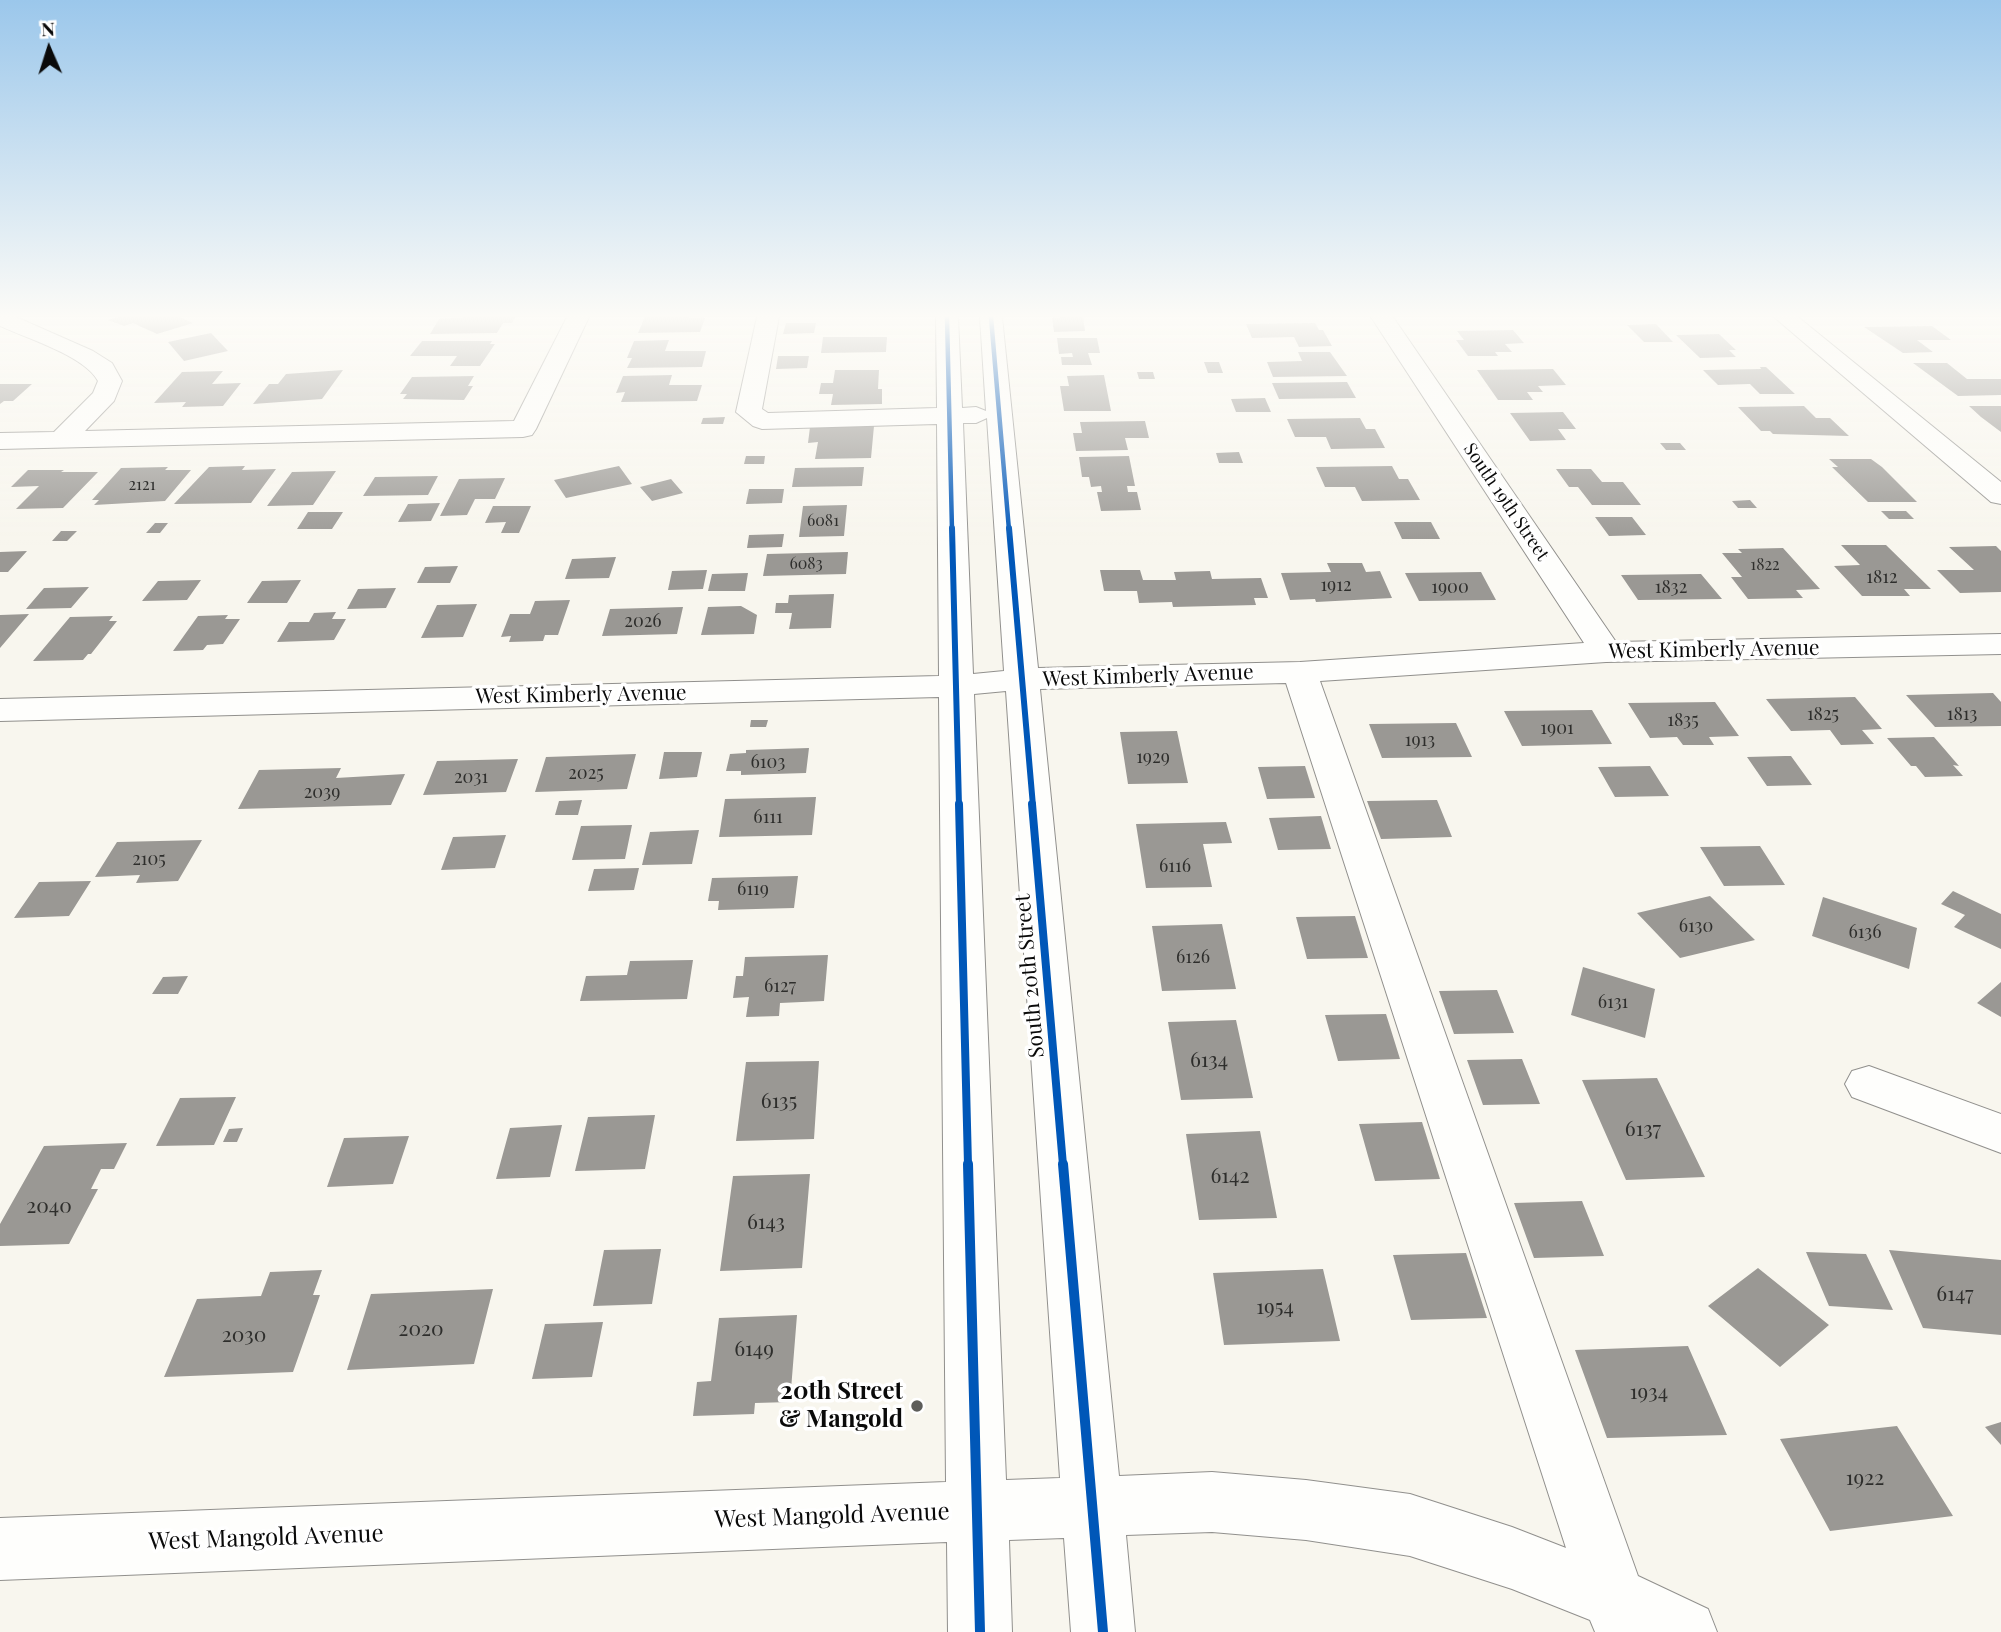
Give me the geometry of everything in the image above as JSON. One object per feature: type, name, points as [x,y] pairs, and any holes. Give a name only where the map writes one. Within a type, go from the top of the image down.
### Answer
[{"type":"street","points":[[61,440],[106,393]]},
{"type":"street","points":[[0,441],[523,429],[541,393]]},
{"type":"street","points":[[753,393],[749,412],[762,421],[1000,415]]},
{"type":"street","points":[[949,393],[980,1632]]},
{"type":"street","name":"South 20th Street","points":[[998,393],[1103,1632]]},
{"type":"street","name":"South 19th Street","points":[[1433,393],[1606,652]]},
{"type":"street","points":[[1877,393],[2001,496]]},
{"type":"street","name":"West Kimberly Avenue","points":[[0,710],[956,686],[1023,679],[1300,672],[1606,652],[2001,643]]},
{"type":"street","points":[[1300,672],[1620,1615]]},
{"type":"street","points":[[1869,1084],[2001,1134]]},
{"type":"street","name":"West Mangold Avenue","points":[[0,1549],[1212,1502],[1306,1510],[1410,1525],[1512,1558],[1620,1615],[1685,1632]]},
{"type":"building","points":[[0,393],[22,393],[13,401],[0,404]]},
{"type":"building","points":[[163,393],[233,393],[223,406],[182,407],[186,402],[154,403]]},
{"type":"building","points":[[262,393],[326,393],[322,399],[253,404]]},
{"type":"building","points":[[468,393],[464,400],[403,399],[407,394],[400,394]]},
{"type":"building","points":[[625,393],[699,393],[697,401],[621,402]]},
{"type":"building","points":[[882,393],[882,404],[831,405],[833,394],[819,394]]},
{"type":"building","points":[[1061,393],[1108,393],[1111,411],[1064,411]]},
{"type":"building","points":[[1276,393],[1353,393],[1356,398],[1279,399]]},
{"type":"building","points":[[1493,393],[1528,393],[1533,400],[1498,400]]},
{"type":"building","points":[[1954,393],[2001,393],[2001,395],[1958,396]]},
{"type":"building","points":[[1265,398],[1271,412],[1236,412],[1231,399]]},
{"type":"building","points":[[1804,406],[1816,418],[1830,418],[1849,436],[1773,434],[1770,431],[1761,431],[1738,407]]},
{"type":"building","points":[[1969,406],[2001,406],[2001,432],[1981,417]]},
{"type":"building","points":[[1563,412],[1576,429],[1558,429],[1566,440],[1530,441],[1510,413]]},
{"type":"building","points":[[725,417],[723,424],[701,424],[703,418]]},
{"type":"building","points":[[1360,418],[1366,429],[1375,429],[1385,448],[1331,449],[1326,437],[1295,437],[1287,419]]},
{"type":"building","points":[[1145,421],[1149,438],[1125,438],[1128,450],[1076,451],[1073,433],[1082,433],[1080,422]]},
{"type":"building","points":[[874,426],[871,458],[815,459],[818,442],[808,443],[810,427]]},
{"type":"building","points":[[1660,443],[1680,443],[1686,450],[1666,450]]},
{"type":"building","points":[[1239,452],[1243,463],[1219,463],[1216,453]]},
{"type":"building","points":[[746,456],[765,456],[764,464],[744,464]]},
{"type":"building","points":[[1129,456],[1135,486],[1127,486],[1128,492],[1137,492],[1141,510],[1101,511],[1097,492],[1102,492],[1101,486],[1091,487],[1089,477],[1082,477],[1079,457]]},
{"type":"building","points":[[1829,459],[1871,459],[1917,502],[1868,502],[1832,467],[1838,467]]},
{"type":"building","points":[[245,466],[242,470],[276,469],[251,503],[174,504],[209,467]]},
{"type":"building","points":[[619,466],[632,484],[566,498],[554,480]]},
{"type":"building","points":[[1392,466],[1399,479],[1408,479],[1420,500],[1362,501],[1355,487],[1325,487],[1316,467]]},
{"type":"building","points":[[168,467],[165,470],[191,470],[165,501],[94,505],[99,500],[92,500],[121,468]]},
{"type":"building","points":[[864,467],[862,486],[792,487],[795,468]]},
{"type":"building","points":[[1556,469],[1591,469],[1602,482],[1623,482],[1641,505],[1592,505],[1578,487],[1569,487]]},
{"type":"building","points":[[28,470],[98,472],[63,508],[16,509],[39,486],[11,487]]},
{"type":"building","points":[[336,471],[313,505],[267,506],[292,472]]},
{"type":"building","points":[[438,476],[428,495],[363,496],[375,477]]},
{"type":"building","points":[[505,478],[495,499],[475,499],[467,515],[440,516],[459,479]]},
{"type":"building","points":[[671,479],[683,493],[652,501],[640,487]]},
{"type":"building","points":[[749,489],[784,489],[782,503],[746,504]]},
{"type":"building","points":[[1750,500],[1757,508],[1738,508],[1732,501]]},
{"type":"building","points":[[440,503],[431,521],[398,522],[408,504]]},
{"type":"building","points":[[847,505],[844,536],[799,537],[803,506]]},
{"type":"building","points":[[493,506],[531,506],[519,533],[501,533],[506,522],[485,523]]},
{"type":"building","points":[[1881,511],[1906,511],[1914,519],[1889,519]]},
{"type":"building","points":[[308,512],[343,512],[332,529],[297,529]]},
{"type":"building","points":[[1595,517],[1632,517],[1646,535],[1609,536]]},
{"type":"building","points":[[1394,522],[1431,522],[1440,539],[1402,539]]},
{"type":"building","points":[[155,523],[168,523],[160,533],[146,533]]},
{"type":"building","points":[[61,531],[77,531],[67,541],[52,541]]},
{"type":"building","points":[[784,534],[782,547],[747,548],[749,535]]},
{"type":"building","points":[[1841,545],[1886,545],[1931,589],[1904,589],[1910,596],[1862,596],[1834,566],[1860,565]]},
{"type":"building","points":[[1996,546],[2001,551],[2001,592],[1960,593],[1937,570],[1974,570],[1949,547]]},
{"type":"building","points":[[1783,548],[1820,589],[1796,590],[1803,598],[1748,599],[1731,577],[1742,577],[1722,553],[1742,553],[1738,549]]},
{"type":"building","points":[[27,551],[8,572],[0,572],[0,552]]},
{"type":"building","points":[[848,552],[846,574],[763,576],[767,554]]},
{"type":"building","points":[[616,557],[609,578],[565,579],[572,559]]},
{"type":"building","points":[[1327,563],[1362,563],[1366,572],[1380,571],[1392,598],[1316,602],[1315,599],[1290,600],[1281,573],[1331,572]]},
{"type":"building","points":[[458,566],[450,583],[417,583],[425,567]]},
{"type":"building","points":[[707,570],[703,589],[668,590],[672,571]]},
{"type":"building","points":[[1100,570],[1140,570],[1143,580],[1176,580],[1174,572],[1210,571],[1212,579],[1261,578],[1268,598],[1254,598],[1256,605],[1173,607],[1172,602],[1139,603],[1137,591],[1104,591]]},
{"type":"building","points":[[1481,572],[1496,600],[1419,601],[1405,573]]},
{"type":"building","points":[[748,573],[745,591],[708,591],[712,574]]},
{"type":"building","points":[[1701,574],[1722,599],[1638,600],[1621,575]]},
{"type":"building","points":[[201,580],[187,600],[142,601],[158,581]]},
{"type":"building","points":[[301,580],[287,603],[247,603],[262,581]]},
{"type":"building","points":[[89,587],[71,608],[26,609],[44,588]]},
{"type":"building","points":[[396,588],[386,608],[347,609],[358,589]]},
{"type":"building","points":[[834,594],[831,628],[789,629],[792,613],[775,613],[776,603],[788,603],[789,595]]},
{"type":"building","points":[[570,600],[558,635],[545,635],[543,641],[509,642],[511,636],[501,637],[510,614],[530,614],[535,601]]},
{"type":"building","points":[[477,604],[463,637],[421,638],[437,605]]},
{"type":"building","points":[[741,606],[757,615],[754,634],[701,635],[708,607]]},
{"type":"building","points":[[683,607],[677,634],[602,636],[610,609]]},
{"type":"building","points":[[336,612],[332,619],[346,619],[334,640],[277,642],[289,622],[309,622],[314,613]]},
{"type":"building","points":[[29,614],[0,648],[0,615]]},
{"type":"building","points":[[228,615],[225,619],[240,619],[223,644],[207,645],[203,650],[173,651],[198,616]]},
{"type":"building","points":[[113,616],[109,621],[117,621],[83,660],[33,661],[70,617]]},
{"type":"building","points":[[1993,693],[2001,702],[2001,726],[1935,727],[1906,695]]},
{"type":"building","points":[[1855,697],[1882,729],[1862,730],[1874,744],[1841,745],[1830,730],[1791,731],[1766,699]]},
{"type":"building","points":[[1715,702],[1739,736],[1709,737],[1714,745],[1683,745],[1677,737],[1650,738],[1628,703]]},
{"type":"building","points":[[1592,710],[1612,744],[1522,746],[1504,711]]},
{"type":"building","points":[[751,720],[768,720],[766,727],[750,727]]},
{"type":"building","points":[[1456,723],[1472,757],[1382,758],[1369,724]]},
{"type":"building","points":[[1177,731],[1188,783],[1128,784],[1120,732]]},
{"type":"building","points":[[1934,737],[1959,766],[1953,765],[1963,776],[1925,777],[1916,766],[1911,766],[1887,738]]},
{"type":"building","points":[[809,748],[806,773],[741,775],[741,771],[726,771],[730,754],[746,753],[746,750]]},
{"type":"building","points":[[664,752],[702,752],[697,777],[659,779]]},
{"type":"building","points":[[636,754],[627,789],[535,792],[546,757]]},
{"type":"building","points":[[1791,756],[1812,785],[1767,786],[1747,757]]},
{"type":"building","points":[[518,759],[506,792],[423,795],[437,761]]},
{"type":"building","points":[[1305,766],[1315,798],[1267,799],[1258,767]]},
{"type":"building","points":[[1650,766],[1669,796],[1615,797],[1598,767]]},
{"type":"building","points":[[341,768],[336,778],[405,774],[391,805],[238,809],[259,770]]},
{"type":"building","points":[[816,797],[812,835],[719,837],[725,799]]},
{"type":"building","points":[[582,800],[578,815],[555,815],[559,801]]},
{"type":"building","points":[[1437,800],[1452,837],[1381,839],[1367,801]]},
{"type":"building","points":[[1321,816],[1331,849],[1278,850],[1269,818]]},
{"type":"building","points":[[1226,822],[1232,843],[1203,844],[1212,887],[1146,888],[1136,824]]},
{"type":"building","points":[[632,825],[625,859],[572,860],[581,826]]},
{"type":"building","points":[[699,830],[692,864],[642,865],[650,832]]},
{"type":"building","points":[[506,835],[495,868],[441,870],[453,837]]},
{"type":"building","points":[[202,840],[178,881],[136,883],[140,875],[95,877],[117,842]]},
{"type":"building","points":[[1760,846],[1785,885],[1724,886],[1700,847]]},
{"type":"building","points":[[639,868],[634,890],[588,891],[594,869]]},
{"type":"building","points":[[798,876],[794,908],[718,910],[719,901],[708,901],[712,878]]},
{"type":"building","points":[[91,881],[69,916],[14,918],[39,882]]},
{"type":"building","points":[[1953,891],[2001,914],[2001,949],[1954,927],[1965,915],[1941,904]]},
{"type":"building","points":[[1710,896],[1755,940],[1680,958],[1637,913]]},
{"type":"building","points":[[1823,897],[1917,928],[1909,969],[1812,936]]},
{"type":"building","points":[[1355,916],[1368,958],[1307,959],[1296,917]]},
{"type":"building","points":[[1222,924],[1236,989],[1162,991],[1152,926]]},
{"type":"building","points":[[828,955],[824,1001],[780,1003],[779,1016],[746,1017],[749,997],[733,998],[736,976],[743,976],[745,957]]},
{"type":"building","points":[[693,960],[687,999],[580,1001],[586,976],[627,975],[630,961]]},
{"type":"building","points":[[1583,967],[1655,989],[1645,1038],[1571,1015]]},
{"type":"building","points":[[188,976],[178,994],[152,994],[163,977]]},
{"type":"building","points":[[2001,982],[2001,1017],[1977,1003]]},
{"type":"building","points":[[1497,990],[1514,1033],[1454,1034],[1439,991]]},
{"type":"building","points":[[1386,1014],[1400,1059],[1338,1061],[1325,1015]]},
{"type":"building","points":[[1236,1020],[1253,1098],[1181,1100],[1168,1022]]},
{"type":"building","points":[[1522,1059],[1540,1104],[1483,1105],[1467,1060]]},
{"type":"building","points":[[819,1061],[814,1139],[736,1141],[746,1062]]},
{"type":"building","points":[[1657,1078],[1705,1177],[1626,1180],[1582,1080]]},
{"type":"building","points":[[236,1097],[214,1145],[156,1146],[180,1098]]},
{"type":"building","points":[[655,1115],[645,1169],[575,1171],[588,1117]]},
{"type":"building","points":[[1422,1122],[1440,1179],[1375,1181],[1359,1124]]},
{"type":"building","points":[[562,1125],[550,1177],[496,1179],[510,1128]]},
{"type":"building","points":[[243,1128],[237,1142],[223,1142],[229,1129]]},
{"type":"building","points":[[1260,1131],[1277,1218],[1199,1220],[1186,1134]]},
{"type":"building","points":[[409,1136],[393,1184],[327,1187],[344,1138]]},
{"type":"building","points":[[127,1143],[114,1169],[101,1169],[91,1189],[98,1189],[69,1244],[0,1246],[0,1224],[44,1146]]},
{"type":"building","points":[[810,1174],[802,1268],[720,1271],[733,1176]]},
{"type":"building","points":[[1582,1201],[1604,1256],[1534,1258],[1514,1203]]},
{"type":"building","points":[[661,1249],[652,1304],[593,1306],[604,1250]]},
{"type":"building","points":[[1889,1250],[2001,1260],[2001,1335],[1923,1328]]},
{"type":"building","points":[[1806,1252],[1866,1254],[1893,1310],[1829,1306]]},
{"type":"building","points":[[1466,1253],[1487,1318],[1411,1320],[1393,1255]]},
{"type":"building","points":[[1758,1268],[1829,1325],[1780,1367],[1708,1306]]},
{"type":"building","points":[[1323,1269],[1340,1341],[1224,1345],[1213,1273]]},
{"type":"building","points":[[322,1270],[313,1295],[320,1295],[293,1372],[164,1377],[197,1299],[261,1296],[270,1272]]},
{"type":"building","points":[[493,1289],[474,1364],[347,1370],[371,1294]]},
{"type":"building","points":[[797,1315],[790,1402],[755,1403],[754,1414],[693,1416],[697,1382],[711,1381],[719,1318]]},
{"type":"building","points":[[603,1322],[592,1377],[532,1379],[545,1324]]},
{"type":"building","points":[[1688,1346],[1727,1435],[1607,1438],[1575,1350]]},
{"type":"building","points":[[2001,1422],[2001,1445],[1985,1427]]},
{"type":"building","points":[[1897,1426],[1953,1516],[1830,1531],[1780,1439]]},
{"type":"cycle path","points":[[949,393],[980,1632]]},
{"type":"cycle path","points":[[997,393],[1103,1632]]},
{"type":"place","name":"20th Street & Mangold","points":[[917,1406]]}]
